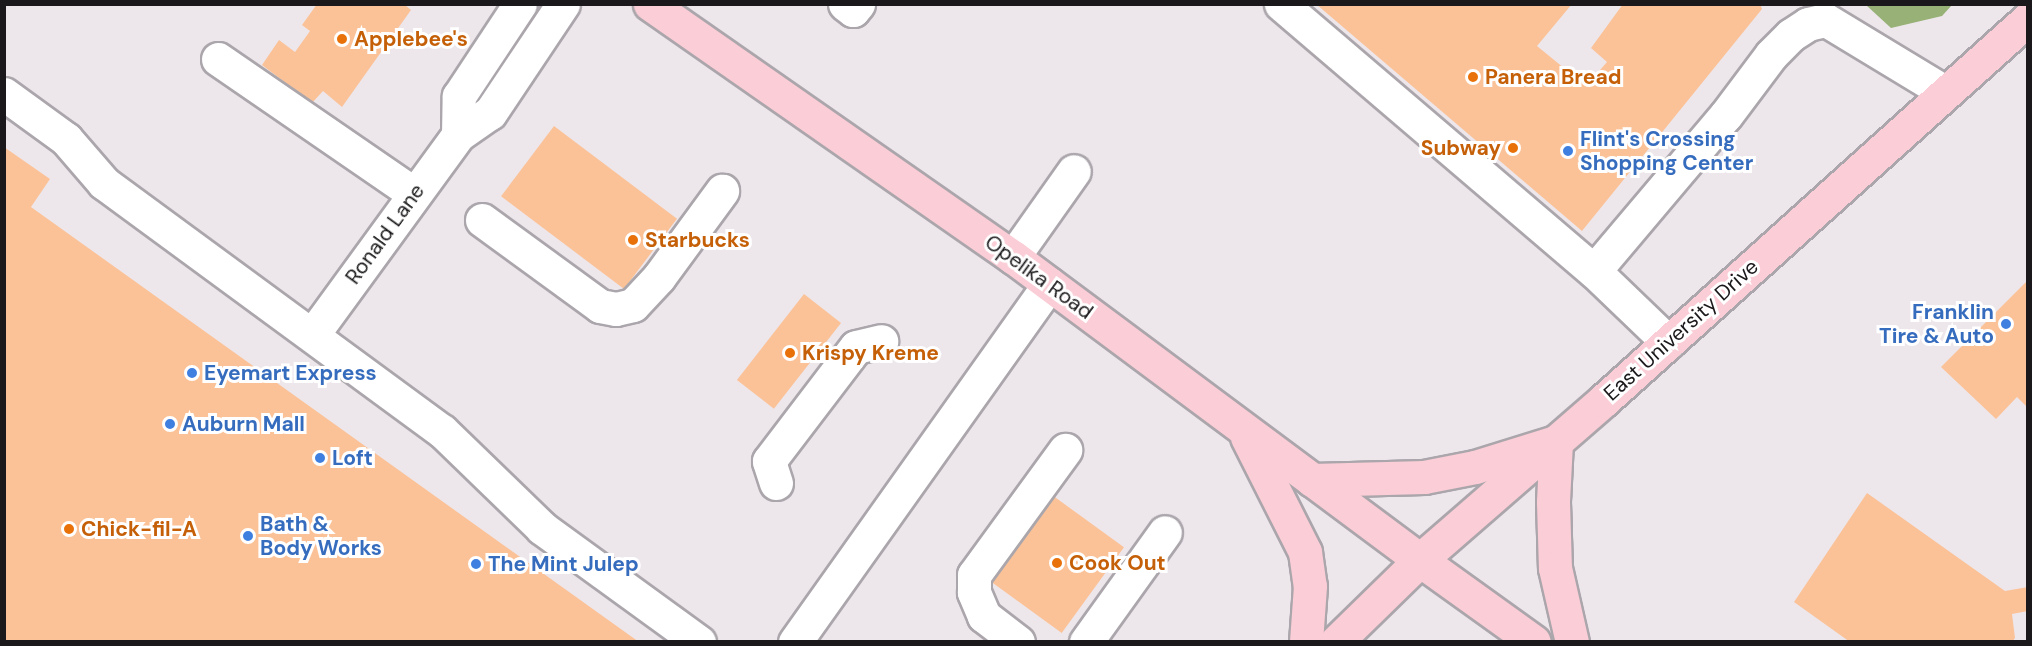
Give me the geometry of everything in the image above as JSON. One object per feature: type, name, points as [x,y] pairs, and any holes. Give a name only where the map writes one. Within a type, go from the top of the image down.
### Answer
[{"type":"main road","name":"Opelika Road","points":[[650,4],[1013,257],[1420,560],[1534,642]]},
{"type":"main road","name":"East University Drive","points":[[1336,642],[1420,560],[1556,442],[2028,19]]},
{"type":"main road","points":[[1242,428],[1305,552],[1310,586],[1306,642]]},
{"type":"main road","points":[[1312,480],[1424,477],[1475,467],[1556,442],[1553,502],[1555,568],[1572,642]]},
{"type":"lane","points":[[458,135],[459,96],[520,4]]},
{"type":"lane","name":"Ronald Lane","points":[[313,334],[413,193],[458,135],[490,113],[563,4]]},
{"type":"lane","points":[[845,4],[853,10],[858,4]]},
{"type":"lane","points":[[1281,4],[1594,271],[1668,342]]},
{"type":"lane","points":[[1594,271],[1726,115],[1771,55],[1791,35],[1822,12],[1945,92]]},
{"type":"lane","points":[[218,59],[413,193]]},
{"type":"lane","points":[[4,94],[66,139],[104,183],[313,334],[442,431],[543,528],[699,642]]},
{"type":"lane","points":[[1013,257],[1074,171]]},
{"type":"lane","points":[[482,220],[600,306],[616,309],[633,305],[658,277],[722,192]]},
{"type":"lane","points":[[795,642],[1049,284]]},
{"type":"lane","points":[[776,483],[769,461],[856,347],[881,341]]},
{"type":"lane","points":[[1018,642],[984,616],[974,592],[974,575],[1065,450]]},
{"type":"lane","points":[[1086,642],[1165,532]]},
{"type":"green space","points":[[1866,5],[1952,5],[1942,16],[1891,28]]},
{"type":"building","points":[[317,4],[404,4],[411,10],[342,107],[323,91],[312,103],[262,65],[279,40],[295,52],[310,31],[302,25]]},
{"type":"building","name":"Flint's Crossing Shopping Center","points":[[1316,4],[1572,4],[1537,46],[1586,86],[1607,62],[1591,48],[1623,4],[1760,4],[1762,9],[1582,231]]},
{"type":"building","points":[[554,126],[677,219],[624,289],[501,196]]},
{"type":"building","name":"Auburn Mall","points":[[4,147],[50,179],[31,207],[639,642],[4,642]]},
{"type":"building","name":"Franklin Tire & Auto","points":[[2028,280],[2028,408],[2017,397],[1996,419],[1941,367]]},
{"type":"building","name":"Krispy Kreme","points":[[804,294],[841,323],[774,409],[737,380]]},
{"type":"building","points":[[1867,493],[2005,591],[2028,587],[2028,611],[2012,614],[2015,638],[2012,642],[1850,642],[1794,602]]},
{"type":"building","name":"Cook Out","points":[[1052,495],[1124,547],[1062,633],[990,581]]},
{"type":"place","name":"Applebee's","points":[[342,39]]},
{"type":"place","name":"Panera Bread","points":[[1473,77]]},
{"type":"place","name":"Subway","points":[[1513,148]]},
{"type":"place","name":"Flint's Crossing Shopping Center","points":[[1568,151]]},
{"type":"place","name":"Starbucks","points":[[633,240]]},
{"type":"place","name":"Franklin Tire & Auto","points":[[2006,324]]},
{"type":"place","name":"Krispy Kreme","points":[[790,353]]},
{"type":"place","name":"Eyemart Express","points":[[192,373]]},
{"type":"place","name":"Auburn Mall","points":[[170,424]]},
{"type":"place","name":"Loft","points":[[320,458]]},
{"type":"place","name":"Chick-fil-A","points":[[69,529]]},
{"type":"place","name":"Bath & Body Works","points":[[248,536]]},
{"type":"place","name":"Cook Out","points":[[1057,563]]},
{"type":"place","name":"The Mint Julep","points":[[476,564]]}]
